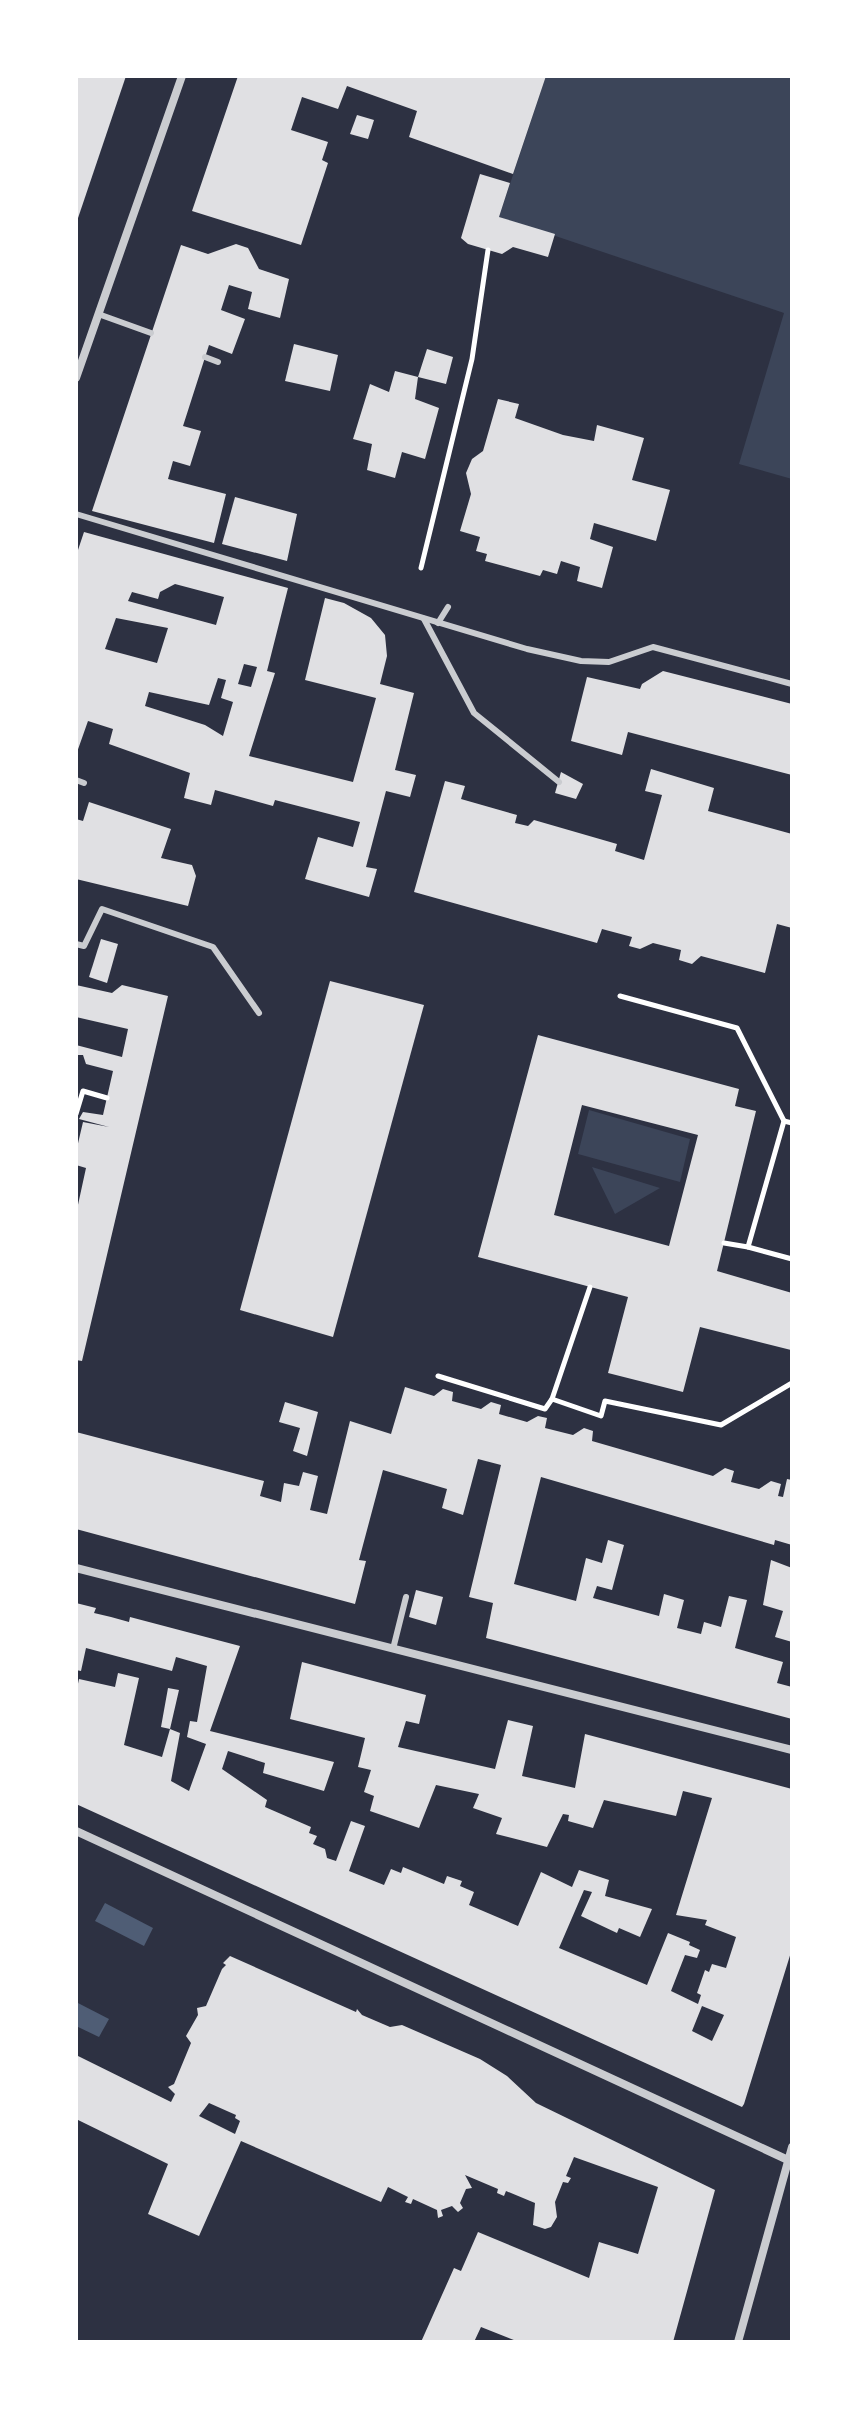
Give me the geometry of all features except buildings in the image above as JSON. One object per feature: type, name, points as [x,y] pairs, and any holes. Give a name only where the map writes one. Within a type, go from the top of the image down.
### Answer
[{"type":"street","points":[[76,378],[101,315],[182,76]]},
{"type":"street","points":[[76,1568],[792,1750]]},
{"type":"street","points":[[76,1831],[790,2161]]},
{"type":"street","points":[[738,2342],[792,2147]]},
{"type":"lane","points":[[101,315],[151,333]]},
{"type":"lane","points":[[205,357],[218,362]]},
{"type":"lane","points":[[76,514],[463,631],[581,661],[609,662],[653,647],[792,684]]},
{"type":"lane","points":[[438,623],[448,607]]},
{"type":"lane","points":[[424,619],[474,713],[559,782]]},
{"type":"lane","points":[[76,944],[84,946],[102,909],[213,947],[259,1013]]},
{"type":"lane","points":[[393,1649],[406,1597]]},
{"type":"path","points":[[421,568],[472,359],[488,250]]},
{"type":"path","points":[[620,996],[737,1028],[784,1121],[748,1247]]},
{"type":"path","points":[[76,1114],[83,1091],[107,1098]]},
{"type":"path","points":[[784,1121],[792,1123]]},
{"type":"path","points":[[724,1243],[792,1259]]},
{"type":"path","points":[[438,1376],[545,1409],[552,1399],[590,1287]]},
{"type":"path","points":[[552,1399],[601,1416],[605,1401],[721,1425],[792,1383]]},
{"type":"shaded area","points":[[546,76],[792,76],[792,479],[739,464],[784,313],[499,217]]},
{"type":"shaded area","points":[[589,1110],[690,1139],[680,1182],[578,1154]]},
{"type":"shaded area","points":[[592,1167],[660,1188],[615,1214]]},
{"type":"shaded area","points":[[105,1903],[153,1928],[144,1946],[95,1921]]},
{"type":"shaded area","points":[[76,2002],[109,2019],[99,2037],[76,2026]]}]
